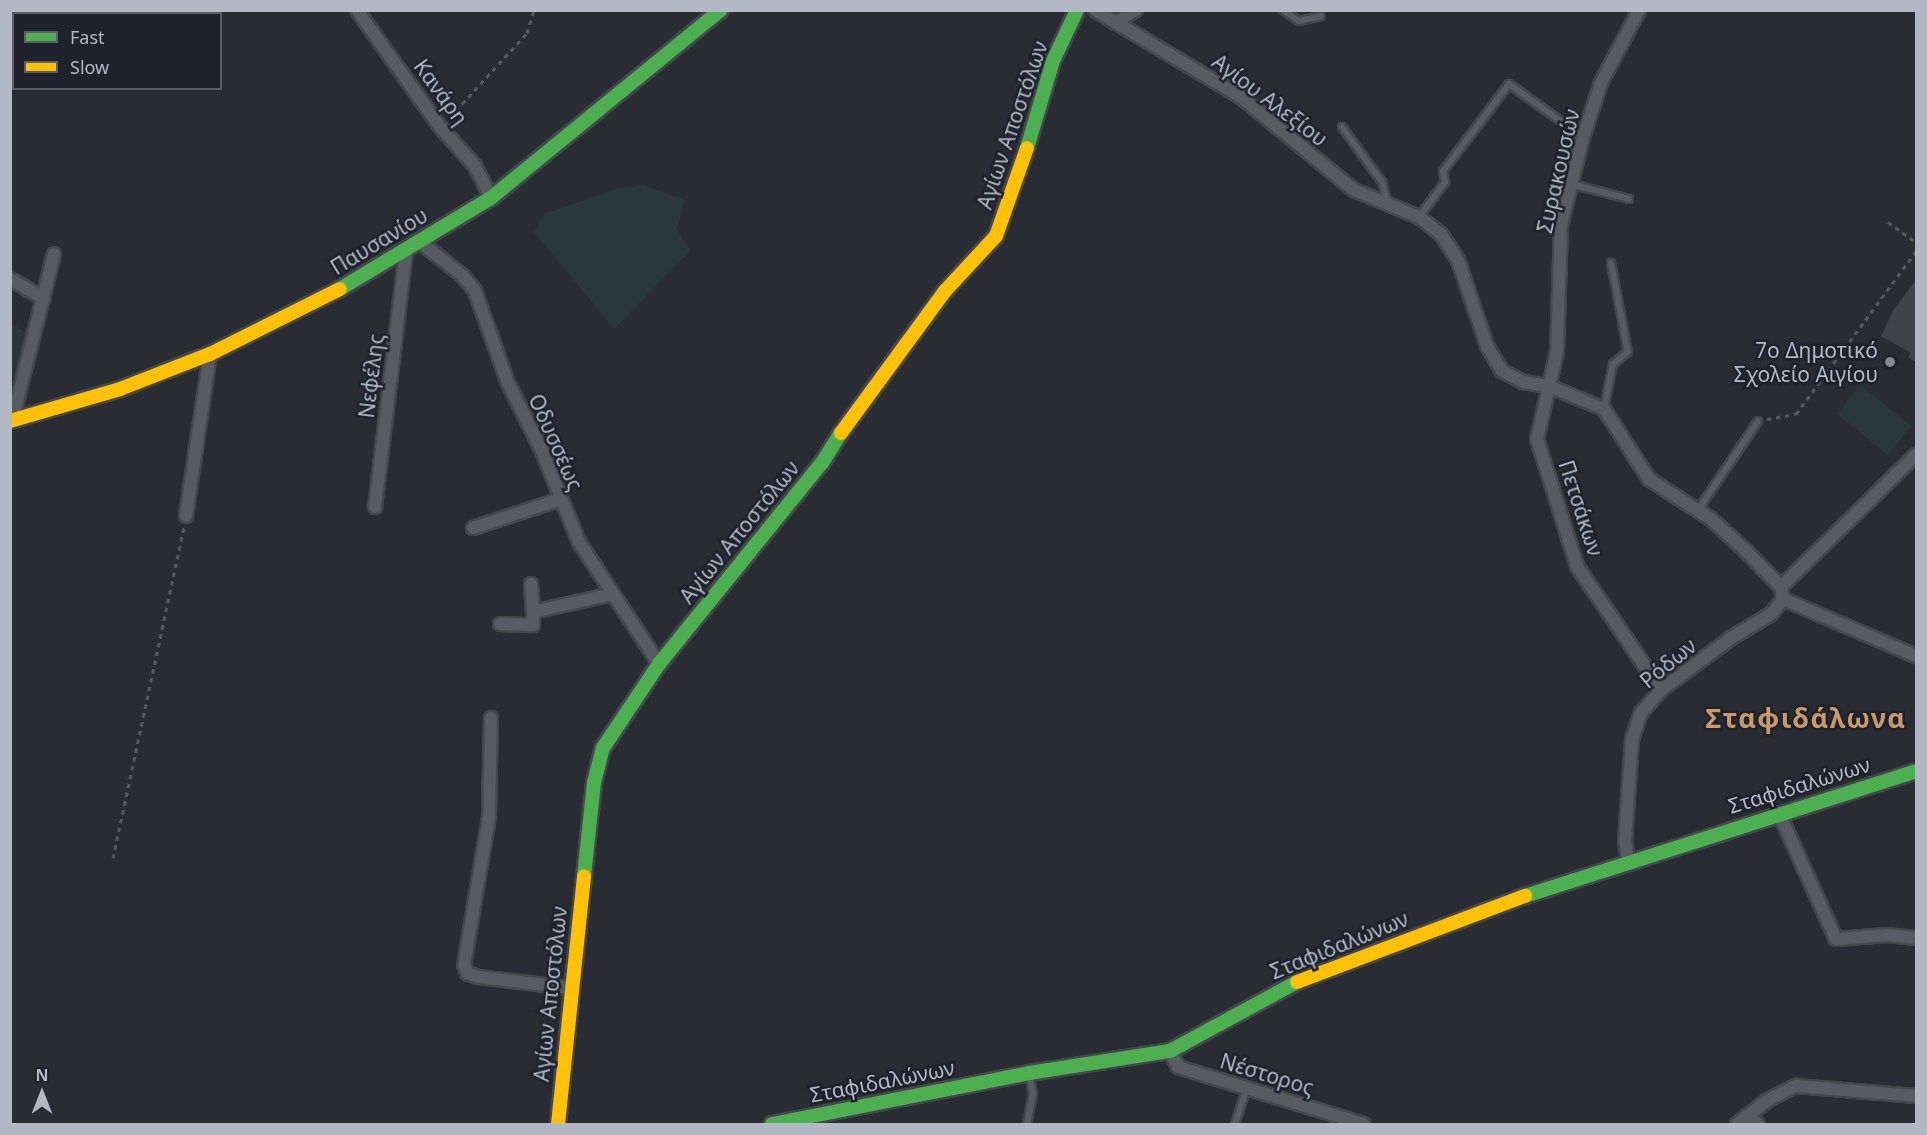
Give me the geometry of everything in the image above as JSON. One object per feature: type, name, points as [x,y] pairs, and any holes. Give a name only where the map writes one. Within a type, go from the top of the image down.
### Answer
[{"type":"street","name":"Κανάρη","points":[[357,10],[441,128],[475,166],[491,198]]},
{"type":"street","name":"Παυσανίου","points":[[11,421],[120,389],[210,354],[331,294],[406,251],[491,198],[721,10]]},
{"type":"street","name":"Αγίων Αποστόλων","points":[[558,1125],[570,988],[597,766],[612,732],[659,664],[810,478],[853,414],[945,291],[996,236],[1013,197],[1053,61],[1077,10]]},
{"type":"street","name":"Αγίου Αλεξίου","points":[[1095,10],[1115,24],[1210,76],[1354,190],[1419,217],[1450,244],[1487,346],[1502,370],[1524,382],[1551,387],[1604,408]]},
{"type":"street","points":[[1115,24],[1136,10]]},
{"type":"street","name":"Συρακουσών","points":[[1551,387],[1557,351],[1561,225],[1583,137],[1601,83],[1640,10]]},
{"type":"street","name":"Οδυσσέως","points":[[420,242],[464,276],[475,291],[508,383],[579,542],[659,664]]},
{"type":"street","name":"Νεφέλης","points":[[375,507],[406,251]]},
{"type":"street","points":[[11,421],[54,254]]},
{"type":"street","points":[[10,279],[44,299]]},
{"type":"street","points":[[186,516],[210,354]]},
{"type":"street","name":"Πετσάκων","points":[[1551,387],[1537,439],[1560,503],[1575,558],[1604,611],[1662,690]]},
{"type":"street","points":[[1604,408],[1648,479],[1697,511],[1745,550],[1782,593],[1917,656]]},
{"type":"street","name":"Ρόδων","points":[[1628,861],[1625,840],[1632,739],[1641,713],[1662,690],[1731,638],[1771,614],[1782,593],[1917,455]]},
{"type":"street","points":[[473,528],[561,499]]},
{"type":"street","points":[[500,624],[533,625],[531,584]]},
{"type":"street","points":[[533,612],[613,594]]},
{"type":"street","points":[[491,718],[489,817],[464,965],[467,973],[478,977],[570,988]]},
{"type":"street","name":"Σταφιδαλώνων","points":[[772,1125],[1029,1073],[1170,1051],[1305,978],[1479,911],[1628,861],[1917,771]]},
{"type":"street","points":[[1779,813],[1836,939],[1887,935],[1917,938]]},
{"type":"street","name":"Νέστορος","points":[[1170,1051],[1178,1067],[1247,1088],[1336,1120],[1363,1125]]},
{"type":"street","points":[[1741,1120],[1796,1086],[1917,1096]]},
{"type":"street","points":[[1741,1120],[1758,1125]]},
{"type":"lane","points":[[1283,10],[1299,21],[1320,16]]},
{"type":"lane","points":[[1419,217],[1445,182],[1443,171],[1509,84],[1583,137]]},
{"type":"lane","name":"Αγίου Αλεξίου","points":[[1342,127],[1382,182],[1388,204]]},
{"type":"lane","points":[[1571,184],[1629,199]]},
{"type":"lane","points":[[1604,408],[1613,364],[1628,351],[1611,263]]},
{"type":"lane","points":[[1697,511],[1758,422]]},
{"type":"lane","points":[[1027,1125],[1033,1094],[1029,1073]]},
{"type":"lane","points":[[1235,1125],[1247,1088]]},
{"type":"path","points":[[441,128],[527,33],[534,10]]},
{"type":"path","points":[[1888,222],[1917,242]]},
{"type":"path","points":[[1758,422],[1796,414],[1917,251]]},
{"type":"path","points":[[113,858],[186,516]]},
{"type":"shaded area","points":[[643,185],[685,200],[677,229],[690,251],[614,329],[534,232],[544,214],[616,189]]},
{"type":"shaded area","points":[[10,322],[31,336],[22,376],[11,378]]},
{"type":"shaded area","points":[[1860,385],[1911,426],[1888,455],[1837,414]]},
{"type":"building","points":[[1916,280],[1916,362],[1908,357],[1911,353],[1881,336],[1894,309]]},
{"type":"traffic: fast","points":[[340,289],[491,198],[721,10]]},
{"type":"traffic: fast","points":[[1027,148],[1053,61],[1077,10]]},
{"type":"traffic: fast","points":[[584,876],[594,783],[603,748],[659,664],[822,463],[841,433]]},
{"type":"traffic: fast","points":[[1525,896],[1916,771]]},
{"type":"traffic: fast","points":[[772,1124],[1029,1073],[1170,1051],[1297,982]]},
{"type":"traffic: slow","points":[[841,433],[945,291],[996,236],[1027,148]]},
{"type":"traffic: slow","points":[[10,421],[120,389],[210,354],[340,289]]},
{"type":"traffic: slow","points":[[558,1124],[584,876]]},
{"type":"traffic: slow","points":[[1297,982],[1525,896]]},
{"type":"place","name":"7ο Δημοτικό Σχολείο Αιγίου","points":[[1890,362]]},
{"type":"district","name":"Σταφιδάλωνα","points":[[1806,718]]}]
